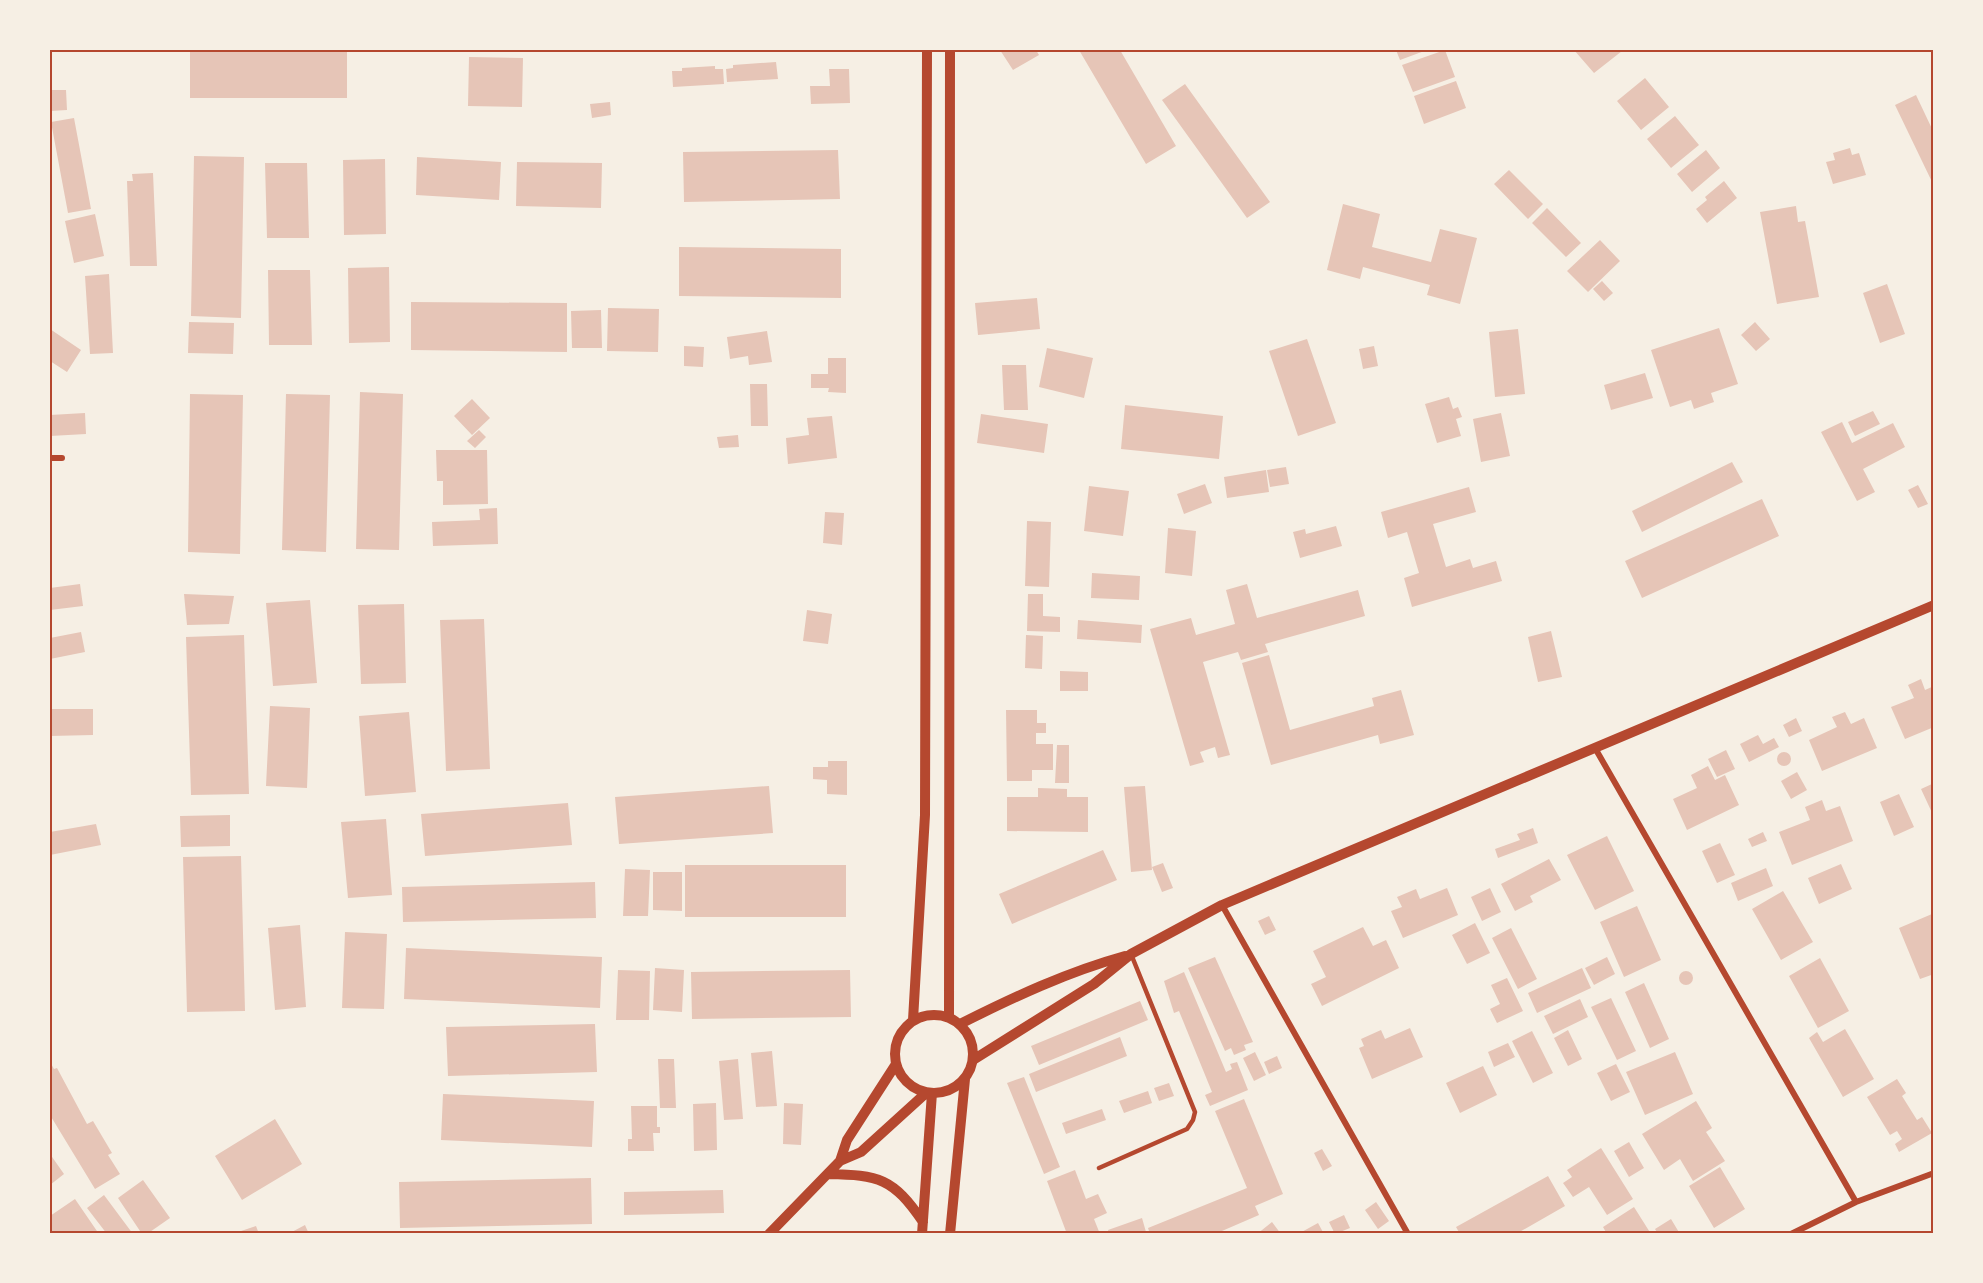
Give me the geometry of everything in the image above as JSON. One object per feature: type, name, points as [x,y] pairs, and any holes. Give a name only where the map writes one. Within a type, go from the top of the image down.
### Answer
[{"type":"street","points":[[913,1020],[926,815],[927,50]]},
{"type":"street","points":[[949,1017],[950,50]]},
{"type":"street","points":[[50,458],[62,458]]},
{"type":"street","points":[[960,1024],[1065,975],[1131,954],[1222,905],[1934,605]]},
{"type":"street","points":[[1595,748],[1856,1202]]},
{"type":"street","points":[[1222,905],[1408,1233]]},
{"type":"street","points":[[974,1060],[1094,984],[1131,954]]},
{"type":"street","points":[[840,1161],[847,1140],[896,1064],[898,1039],[913,1020],[931,1014],[949,1017],[960,1024],[973,1044],[974,1060],[965,1079],[950,1233]]},
{"type":"street","points":[[896,1064],[907,1082],[929,1093]]},
{"type":"street","points":[[769,1233],[840,1161],[861,1152],[929,1093],[956,1087],[965,1079]]},
{"type":"street","points":[[923,1228],[929,1093]]},
{"type":"street","points":[[1791,1233],[1856,1202],[1934,1173]]},
{"type":"street","points":[[828,1174],[865,1175],[880,1179],[908,1200],[923,1228]]},
{"type":"lane","points":[[1099,1168],[1187,1129],[1195,1112],[1131,954]]},
{"type":"building","points":[[190,50],[347,50],[347,98],[190,98]]},
{"type":"building","points":[[1000,50],[1036,50],[1039,55],[1013,70]]},
{"type":"building","points":[[1079,50],[1120,50],[1176,146],[1146,164]]},
{"type":"building","points":[[1396,50],[1427,50],[1400,60]]},
{"type":"building","points":[[1445,50],[1455,77],[1413,92],[1402,65]]},
{"type":"building","points":[[1574,50],[1621,50],[1622,51],[1594,73]]},
{"type":"building","points":[[469,57],[523,58],[522,107],[468,106]]},
{"type":"building","points":[[776,62],[778,79],[727,82],[726,69],[733,68],[733,65]]},
{"type":"building","points":[[715,66],[715,69],[723,69],[724,84],[673,87],[672,71],[682,71],[682,68]]},
{"type":"building","points":[[829,69],[849,69],[850,103],[811,104],[810,86],[830,86]]},
{"type":"building","points":[[1645,78],[1669,107],[1641,130],[1617,101]]},
{"type":"building","points":[[1456,81],[1466,108],[1424,124],[1414,96]]},
{"type":"building","points":[[1185,84],[1270,202],[1247,218],[1162,100]]},
{"type":"building","points":[[50,90],[66,90],[67,110],[50,111]]},
{"type":"building","points":[[1916,95],[1934,133],[1934,186],[1895,105]]},
{"type":"building","points":[[610,102],[611,115],[592,118],[590,104]]},
{"type":"building","points":[[1675,116],[1699,145],[1671,168],[1647,139]]},
{"type":"building","points":[[74,118],[91,209],[68,213],[51,122]]},
{"type":"building","points":[[1850,148],[1852,155],[1859,153],[1866,175],[1833,184],[1826,162],[1835,160],[1833,153]]},
{"type":"building","points":[[838,150],[840,199],[684,202],[683,152]]},
{"type":"building","points":[[1706,150],[1720,168],[1692,192],[1677,174]]},
{"type":"building","points":[[194,156],[244,157],[241,318],[191,316]]},
{"type":"building","points":[[417,157],[501,162],[499,200],[416,195]]},
{"type":"building","points":[[385,159],[386,234],[344,235],[343,160]]},
{"type":"building","points":[[517,162],[602,163],[601,208],[516,206]]},
{"type":"building","points":[[265,163],[307,163],[309,238],[267,238]]},
{"type":"building","points":[[1509,170],[1543,204],[1528,219],[1494,184]]},
{"type":"building","points":[[153,173],[157,266],[130,266],[127,181],[133,181],[132,174]]},
{"type":"building","points":[[1724,181],[1737,198],[1707,223],[1696,209],[1707,200],[1705,197]]},
{"type":"building","points":[[1343,204],[1380,214],[1372,247],[1431,262],[1440,229],[1477,238],[1460,304],[1427,295],[1430,285],[1363,267],[1360,279],[1327,270]]},
{"type":"building","points":[[1796,206],[1798,222],[1805,221],[1819,297],[1777,304],[1760,212]]},
{"type":"building","points":[[1547,208],[1581,243],[1566,257],[1532,223]]},
{"type":"building","points":[[95,214],[104,256],[74,263],[65,221]]},
{"type":"building","points":[[1600,240],[1620,261],[1588,292],[1567,271]]},
{"type":"building","points":[[679,247],[841,249],[841,298],[679,296]]},
{"type":"building","points":[[389,267],[390,342],[349,343],[348,268]]},
{"type":"building","points":[[268,270],[310,270],[312,345],[269,345]]},
{"type":"building","points":[[109,274],[113,353],[90,354],[85,276]]},
{"type":"building","points":[[1602,281],[1613,293],[1604,301],[1593,289]]},
{"type":"building","points":[[1887,284],[1905,334],[1880,343],[1863,293]]},
{"type":"building","points":[[1037,298],[1040,329],[978,335],[975,303]]},
{"type":"building","points":[[411,302],[567,303],[567,352],[411,350]]},
{"type":"building","points":[[608,308],[659,309],[658,352],[607,351]]},
{"type":"building","points":[[601,310],[602,348],[572,348],[571,311]]},
{"type":"building","points":[[189,322],[234,323],[233,354],[188,353]]},
{"type":"building","points":[[1755,322],[1770,339],[1756,351],[1741,335]]},
{"type":"building","points":[[1719,328],[1738,384],[1711,393],[1714,402],[1694,409],[1691,400],[1670,407],[1651,350]]},
{"type":"building","points":[[50,329],[81,350],[67,372],[50,361]]},
{"type":"building","points":[[1518,329],[1525,394],[1495,397],[1489,332]]},
{"type":"building","points":[[767,331],[772,362],[749,365],[748,356],[730,359],[727,337]]},
{"type":"building","points":[[1307,339],[1336,423],[1298,436],[1269,351]]},
{"type":"building","points":[[684,346],[704,347],[703,367],[684,366]]},
{"type":"building","points":[[1374,346],[1378,366],[1363,369],[1359,349]]},
{"type":"building","points":[[1047,348],[1093,358],[1084,398],[1039,387]]},
{"type":"building","points":[[828,358],[846,358],[846,393],[828,392],[829,388],[811,388],[811,374],[828,374]]},
{"type":"building","points":[[1002,365],[1026,365],[1028,410],[1004,410]]},
{"type":"building","points":[[1645,373],[1653,398],[1611,410],[1604,385]]},
{"type":"building","points":[[750,384],[767,384],[768,426],[751,426]]},
{"type":"building","points":[[360,392],[403,394],[399,550],[356,549]]},
{"type":"building","points":[[190,394],[243,395],[240,554],[188,552]]},
{"type":"building","points":[[286,394],[330,395],[326,552],[282,550]]},
{"type":"building","points":[[1449,397],[1453,409],[1458,407],[1462,417],[1456,419],[1461,436],[1437,443],[1425,404]]},
{"type":"building","points":[[472,399],[490,418],[472,435],[454,416]]},
{"type":"building","points":[[1125,405],[1223,416],[1219,459],[1121,449]]},
{"type":"building","points":[[1873,411],[1880,424],[1855,436],[1848,422]]},
{"type":"building","points":[[85,413],[86,434],[50,436],[50,415]]},
{"type":"building","points":[[1501,413],[1510,456],[1481,462],[1473,419]]},
{"type":"building","points":[[981,414],[1048,424],[1044,453],[977,443]]},
{"type":"building","points":[[832,416],[837,458],[788,464],[786,438],[809,435],[807,418]]},
{"type":"building","points":[[1842,422],[1852,443],[1893,423],[1905,447],[1863,469],[1875,492],[1857,501],[1821,432]]},
{"type":"building","points":[[479,430],[486,437],[475,448],[467,441]]},
{"type":"building","points":[[738,435],[739,447],[719,448],[717,437]]},
{"type":"building","points":[[436,450],[487,450],[488,504],[443,505],[443,481],[437,481]]},
{"type":"building","points":[[1732,462],[1743,482],[1642,532],[1632,511]]},
{"type":"building","points":[[1286,467],[1289,484],[1270,487],[1267,470]]},
{"type":"building","points":[[1266,470],[1269,492],[1227,498],[1224,477]]},
{"type":"building","points":[[1205,484],[1212,503],[1184,514],[1177,494]]},
{"type":"building","points":[[1918,485],[1928,504],[1918,508],[1908,490]]},
{"type":"building","points":[[1089,486],[1129,491],[1123,536],[1084,531]]},
{"type":"building","points":[[1469,487],[1476,512],[1433,524],[1446,567],[1470,559],[1473,568],[1496,561],[1502,581],[1412,607],[1404,578],[1419,573],[1407,532],[1388,538],[1381,512]]},
{"type":"building","points":[[1762,499],[1779,536],[1642,598],[1625,561]]},
{"type":"building","points":[[497,508],[498,544],[433,546],[432,522],[480,520],[479,509]]},
{"type":"building","points":[[825,512],[844,513],[842,545],[823,543]]},
{"type":"building","points":[[1027,521],[1051,522],[1049,587],[1025,586]]},
{"type":"building","points":[[1336,526],[1342,546],[1300,558],[1293,532],[1305,529],[1306,534]]},
{"type":"building","points":[[1168,528],[1196,531],[1192,576],[1165,573]]},
{"type":"building","points":[[1092,573],[1140,576],[1139,600],[1091,598]]},
{"type":"building","points":[[80,584],[83,606],[50,610],[50,588]]},
{"type":"building","points":[[1247,584],[1257,618],[1358,590],[1365,616],[1265,644],[1268,652],[1241,660],[1238,652],[1203,662],[1230,755],[1218,758],[1215,747],[1200,752],[1204,762],[1190,766],[1150,629],[1191,618],[1196,635],[1235,624],[1226,590]]},
{"type":"building","points":[[184,594],[234,596],[229,624],[187,625]]},
{"type":"building","points":[[1028,594],[1043,594],[1043,616],[1060,617],[1060,632],[1027,631]]},
{"type":"building","points":[[310,600],[317,683],[273,686],[266,603]]},
{"type":"building","points":[[404,604],[406,683],[361,684],[358,605]]},
{"type":"building","points":[[807,610],[832,614],[828,644],[803,641]]},
{"type":"building","points":[[484,619],[490,769],[446,771],[440,620]]},
{"type":"building","points":[[1078,620],[1142,625],[1141,643],[1077,639]]},
{"type":"building","points":[[1551,631],[1562,677],[1538,682],[1528,637]]},
{"type":"building","points":[[81,632],[85,652],[50,659],[50,638]]},
{"type":"building","points":[[244,635],[249,794],[191,795],[186,637]]},
{"type":"building","points":[[1026,635],[1043,636],[1042,669],[1025,668]]},
{"type":"building","points":[[1269,655],[1290,730],[1374,706],[1372,698],[1401,690],[1414,735],[1380,744],[1378,735],[1271,765],[1242,663]]},
{"type":"building","points":[[1060,671],[1088,672],[1088,691],[1060,691]]},
{"type":"building","points":[[1921,679],[1925,690],[1934,686],[1934,727],[1905,739],[1891,707],[1914,698],[1908,685]]},
{"type":"building","points":[[270,706],[310,708],[307,788],[266,786]]},
{"type":"building","points":[[50,709],[93,709],[93,735],[50,736]]},
{"type":"building","points":[[1006,710],[1037,710],[1037,723],[1046,723],[1046,733],[1036,733],[1036,744],[1053,744],[1053,770],[1032,770],[1032,781],[1007,781]]},
{"type":"building","points":[[409,712],[416,792],[365,796],[359,716]]},
{"type":"building","points":[[1845,712],[1851,724],[1864,718],[1877,748],[1822,771],[1809,740],[1837,727],[1832,717]]},
{"type":"building","points":[[1796,718],[1802,731],[1789,737],[1783,725]]},
{"type":"building","points":[[1758,735],[1763,744],[1774,738],[1779,747],[1749,762],[1740,744]]},
{"type":"building","points":[[1057,745],[1069,745],[1069,783],[1055,783]]},
{"type":"building","points":[[1726,750],[1735,769],[1717,777],[1708,759]]},
{"type":"building","points":[[1781,752],[1787,752],[1791,759],[1787,766],[1781,766],[1777,762],[1777,756]]},
{"type":"building","points":[[828,761],[847,761],[847,795],[827,794],[827,780],[813,779],[813,767],[828,767]]},
{"type":"building","points":[[1708,766],[1715,780],[1725,775],[1739,805],[1687,830],[1673,799],[1697,788],[1691,775]]},
{"type":"building","points":[[1797,772],[1807,790],[1791,799],[1781,781]]},
{"type":"building","points":[[1932,784],[1934,787],[1934,817],[1921,789]]},
{"type":"building","points":[[769,786],[773,833],[619,844],[615,797]]},
{"type":"building","points":[[1145,786],[1152,870],[1131,872],[1124,787]]},
{"type":"building","points":[[1038,788],[1067,789],[1067,797],[1088,797],[1088,832],[1007,831],[1007,797],[1038,797]]},
{"type":"building","points":[[1899,794],[1914,827],[1894,836],[1880,802]]},
{"type":"building","points":[[1822,800],[1826,811],[1840,806],[1853,841],[1792,865],[1779,832],[1810,820],[1805,807]]},
{"type":"building","points":[[568,803],[572,845],[425,856],[421,814]]},
{"type":"building","points":[[230,815],[230,846],[181,847],[180,816]]},
{"type":"building","points":[[386,819],[392,895],[348,898],[341,822]]},
{"type":"building","points":[[96,824],[101,845],[50,855],[50,832]]},
{"type":"building","points":[[1533,828],[1538,843],[1498,858],[1495,849],[1520,840],[1517,834]]},
{"type":"building","points":[[1763,832],[1767,841],[1752,847],[1748,839]]},
{"type":"building","points":[[1607,836],[1634,891],[1595,910],[1567,855]]},
{"type":"building","points":[[1720,843],[1735,875],[1717,883],[1702,851]]},
{"type":"building","points":[[1103,850],[1117,880],[1012,924],[999,894]]},
{"type":"building","points":[[241,856],[245,1011],[187,1012],[183,857]]},
{"type":"building","points":[[1549,859],[1561,880],[1530,896],[1533,902],[1515,911],[1501,884]]},
{"type":"building","points":[[1163,863],[1173,888],[1162,892],[1152,867]]},
{"type":"building","points":[[1841,864],[1852,889],[1819,904],[1808,878]]},
{"type":"building","points":[[685,865],[846,865],[846,917],[685,917]]},
{"type":"building","points":[[1766,868],[1773,886],[1738,901],[1731,883]]},
{"type":"building","points":[[625,869],[650,870],[648,916],[623,916]]},
{"type":"building","points":[[653,872],[682,872],[682,911],[653,910]]},
{"type":"building","points":[[595,882],[596,918],[403,922],[402,887]]},
{"type":"building","points":[[1447,888],[1458,915],[1403,938],[1391,911],[1402,907],[1397,897],[1416,889],[1420,899]]},
{"type":"building","points":[[1490,888],[1501,912],[1482,921],[1471,897]]},
{"type":"building","points":[[1783,891],[1813,942],[1781,960],[1752,909]]},
{"type":"building","points":[[1637,906],[1661,960],[1624,977],[1600,922]]},
{"type":"building","points":[[1932,914],[1934,974],[1920,979],[1899,928]]},
{"type":"building","points":[[1269,916],[1276,930],[1265,935],[1258,921]]},
{"type":"building","points":[[1475,923],[1490,953],[1467,964],[1452,935]]},
{"type":"building","points":[[300,925],[306,1007],[275,1010],[268,928]]},
{"type":"building","points":[[1363,927],[1373,946],[1386,940],[1399,968],[1322,1006],[1311,984],[1326,977],[1313,951]]},
{"type":"building","points":[[1511,928],[1537,979],[1518,989],[1492,938]]},
{"type":"building","points":[[345,932],[387,934],[384,1009],[342,1008]]},
{"type":"building","points":[[406,948],[602,957],[600,1008],[404,999]]},
{"type":"building","points":[[1215,957],[1253,1042],[1244,1045],[1246,1050],[1234,1055],[1231,1048],[1225,1051],[1188,968]]},
{"type":"building","points":[[1607,957],[1615,974],[1594,985],[1585,968]]},
{"type":"building","points":[[1820,958],[1849,1011],[1818,1028],[1789,976]]},
{"type":"building","points":[[655,968],[684,970],[682,1012],[653,1010]]},
{"type":"building","points":[[1582,968],[1591,988],[1537,1013],[1528,993]]},
{"type":"building","points":[[618,970],[650,971],[649,1020],[616,1020]]},
{"type":"building","points":[[850,970],[851,1017],[692,1019],[691,972]]},
{"type":"building","points":[[1683,971],[1689,971],[1693,978],[1689,985],[1683,985],[1679,981],[1679,975]]},
{"type":"building","points":[[1184,972],[1226,1072],[1232,1069],[1230,1064],[1237,1062],[1248,1090],[1210,1106],[1205,1095],[1212,1092],[1179,1011],[1174,1013],[1164,981]]},
{"type":"building","points":[[1507,978],[1523,1011],[1497,1023],[1490,1009],[1500,1004],[1491,985]]},
{"type":"building","points":[[1644,983],[1669,1039],[1650,1048],[1625,992]]},
{"type":"building","points":[[1611,998],[1636,1051],[1617,1060],[1591,1007]]},
{"type":"building","points":[[1580,999],[1588,1017],[1553,1034],[1544,1016]]},
{"type":"building","points":[[1140,1001],[1148,1020],[1039,1065],[1031,1046]]},
{"type":"building","points":[[595,1024],[597,1072],[448,1076],[446,1027]]},
{"type":"building","points":[[1410,1028],[1423,1057],[1372,1079],[1359,1048],[1364,1046],[1361,1039],[1381,1030],[1385,1039]]},
{"type":"building","points":[[1845,1029],[1874,1079],[1843,1097],[1809,1038],[1817,1032],[1823,1042]]},
{"type":"building","points":[[1568,1030],[1582,1059],[1568,1066],[1554,1038]]},
{"type":"building","points":[[1532,1031],[1553,1073],[1533,1083],[1512,1041]]},
{"type":"building","points":[[1120,1037],[1127,1056],[1036,1092],[1029,1074]]},
{"type":"building","points":[[1508,1043],[1515,1057],[1494,1067],[1488,1052]]},
{"type":"building","points":[[772,1051],[777,1106],[756,1107],[751,1053]]},
{"type":"building","points":[[1255,1052],[1266,1075],[1254,1081],[1243,1058]]},
{"type":"building","points":[[1675,1052],[1693,1094],[1645,1115],[1626,1072]]},
{"type":"building","points":[[1277,1056],[1282,1068],[1269,1074],[1264,1062]]},
{"type":"building","points":[[658,1059],[674,1059],[676,1108],[660,1108]]},
{"type":"building","points":[[738,1059],[743,1119],[724,1120],[719,1061]]},
{"type":"building","points":[[50,1062],[54,1069],[57,1068],[87,1124],[93,1121],[112,1153],[108,1155],[120,1174],[95,1189],[50,1115]]},
{"type":"building","points":[[1616,1064],[1630,1092],[1611,1101],[1597,1073]]},
{"type":"building","points":[[1483,1066],[1497,1095],[1460,1113],[1446,1083]]},
{"type":"building","points":[[1024,1077],[1060,1167],[1044,1174],[1007,1083]]},
{"type":"building","points":[[1897,1079],[1906,1093],[1902,1096],[1917,1120],[1922,1117],[1932,1133],[1899,1152],[1895,1144],[1902,1139],[1897,1131],[1890,1135],[1867,1097]]},
{"type":"building","points":[[1169,1083],[1174,1096],[1159,1101],[1154,1088]]},
{"type":"building","points":[[1148,1091],[1152,1103],[1124,1113],[1119,1101]]},
{"type":"building","points":[[443,1094],[594,1101],[592,1147],[441,1140]]},
{"type":"building","points":[[1244,1099],[1283,1194],[1255,1206],[1259,1215],[1215,1234],[1150,1234],[1148,1228],[1247,1188],[1215,1111]]},
{"type":"building","points":[[1696,1101],[1712,1128],[1706,1132],[1725,1161],[1693,1181],[1680,1159],[1664,1170],[1642,1134]]},
{"type":"building","points":[[716,1103],[717,1150],[694,1151],[693,1104]]},
{"type":"building","points":[[784,1103],[803,1104],[801,1145],[783,1144]]},
{"type":"building","points":[[631,1106],[657,1106],[657,1127],[660,1127],[660,1133],[653,1133],[654,1151],[628,1151],[628,1139],[632,1139]]},
{"type":"building","points":[[1102,1109],[1106,1120],[1066,1134],[1062,1123]]},
{"type":"building","points":[[275,1119],[302,1164],[242,1200],[215,1156]]},
{"type":"building","points":[[1629,1142],[1644,1168],[1629,1177],[1614,1151]]},
{"type":"building","points":[[1601,1148],[1633,1199],[1607,1215],[1589,1187],[1573,1197],[1563,1183],[1572,1177],[1567,1170]]},
{"type":"building","points":[[1322,1149],[1332,1166],[1323,1171],[1314,1153]]},
{"type":"building","points":[[50,1154],[64,1174],[50,1185]]},
{"type":"building","points":[[1720,1167],[1745,1209],[1714,1228],[1689,1186]]},
{"type":"building","points":[[1075,1170],[1086,1199],[1098,1194],[1107,1213],[1094,1219],[1100,1234],[1067,1234],[1047,1181]]},
{"type":"building","points":[[1548,1176],[1565,1206],[1516,1234],[1460,1234],[1456,1227]]},
{"type":"building","points":[[591,1178],[592,1224],[400,1228],[399,1182]]},
{"type":"building","points":[[143,1180],[170,1218],[147,1234],[142,1234],[118,1198]]},
{"type":"building","points":[[723,1190],[724,1213],[624,1215],[624,1192]]},
{"type":"building","points":[[104,1195],[133,1234],[107,1234],[87,1208]]},
{"type":"building","points":[[75,1199],[99,1234],[50,1234],[50,1216]]},
{"type":"building","points":[[1376,1202],[1389,1221],[1378,1229],[1365,1210]]},
{"type":"building","points":[[1634,1207],[1651,1234],[1607,1234],[1603,1227]]},
{"type":"building","points":[[1344,1215],[1350,1228],[1335,1234],[1329,1222]]},
{"type":"building","points":[[1142,1218],[1146,1232],[1109,1234],[1108,1230]]},
{"type":"building","points":[[1671,1219],[1680,1234],[1658,1234],[1655,1229]]},
{"type":"building","points":[[1272,1222],[1281,1234],[1257,1234]]},
{"type":"building","points":[[1318,1223],[1324,1234],[1298,1234]]},
{"type":"building","points":[[305,1225],[309,1234],[288,1234]]},
{"type":"building","points":[[256,1226],[259,1234],[235,1234],[235,1233]]}]
